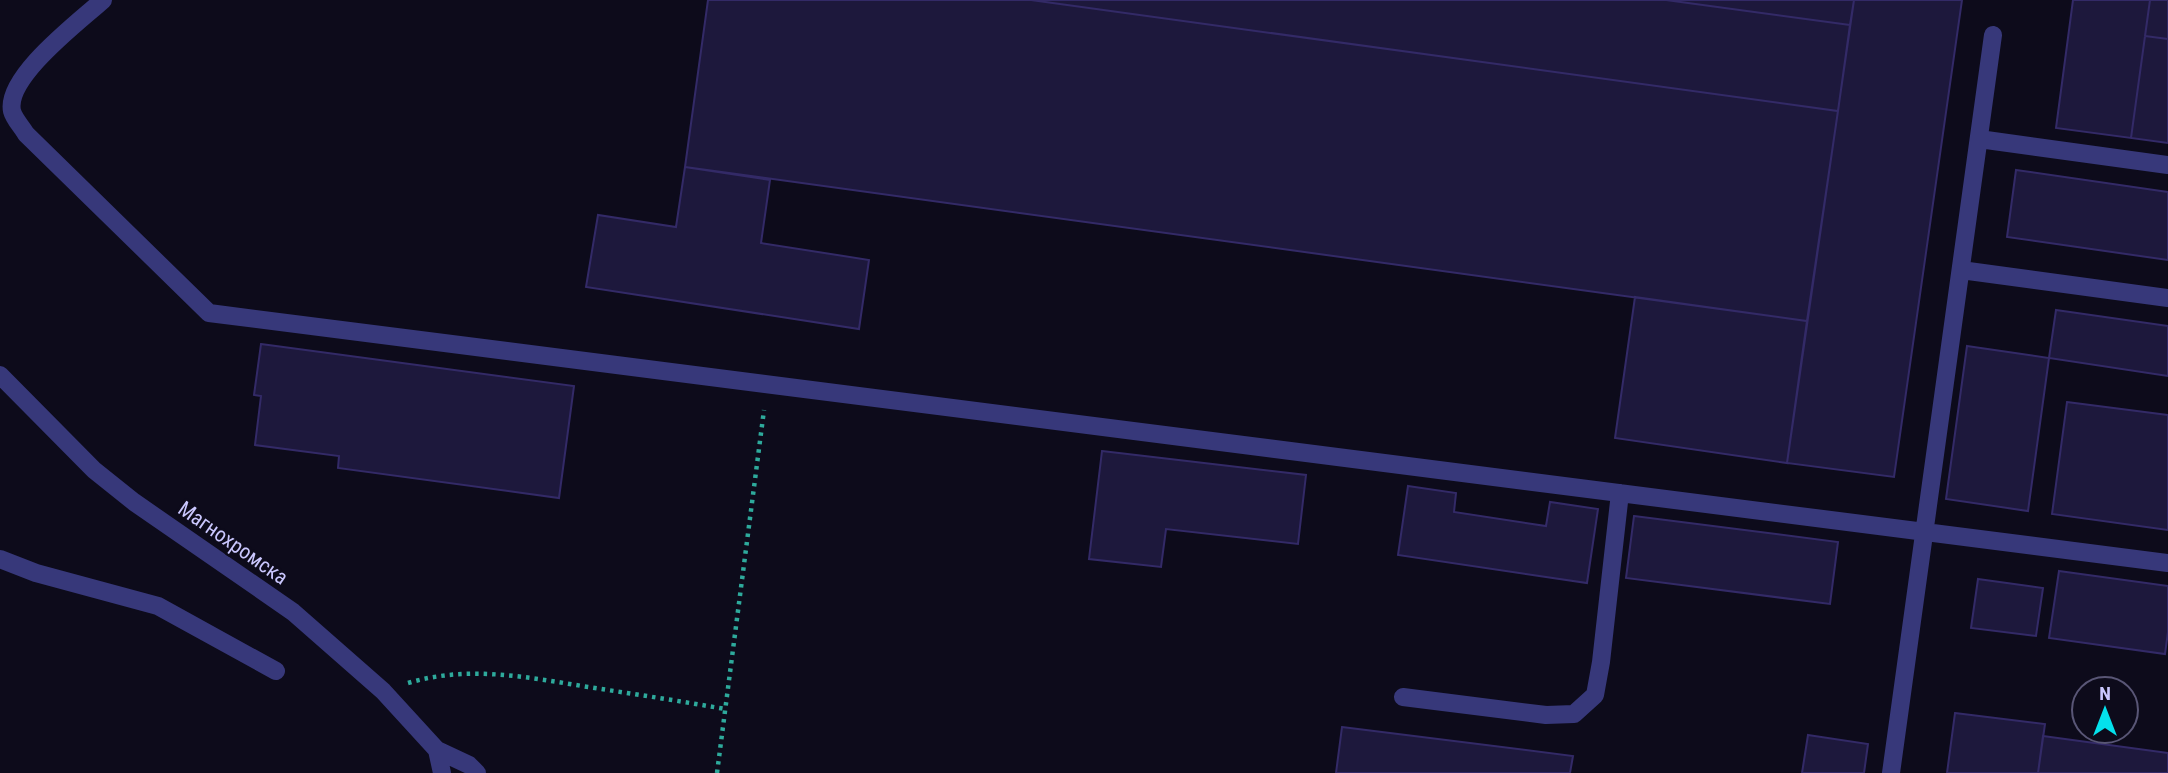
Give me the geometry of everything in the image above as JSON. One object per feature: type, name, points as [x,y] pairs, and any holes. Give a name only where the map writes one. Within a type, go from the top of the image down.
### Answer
[{"type":"street","points":[[103,0],[34,64],[16,89],[6,115],[209,313],[2168,563]]},
{"type":"street","points":[[1891,773],[1993,35]]},
{"type":"street","points":[[1979,139],[2168,165]]},
{"type":"street","points":[[1961,270],[2168,298]]},
{"type":"street","name":"Магнохромска","points":[[0,375],[94,470],[134,502],[293,612],[383,691],[438,750],[469,765],[477,773]]},
{"type":"street","points":[[1403,697],[1546,715],[1574,714],[1595,695],[1620,494]]},
{"type":"street","points":[[0,559],[36,573],[158,606],[276,671]]},
{"type":"street","points":[[438,750],[442,773]]},
{"type":"path","points":[[717,773],[767,385]]},
{"type":"path","points":[[383,691],[453,673],[487,673],[725,709]]},
{"type":"building","points":[[708,0],[1031,0],[1838,111],[1807,321],[685,167]]},
{"type":"building","points":[[1031,0],[1666,0],[1850,25],[1838,111]]},
{"type":"building","points":[[1666,0],[1854,0],[1850,25]]},
{"type":"building","points":[[1854,0],[1962,0],[1894,477],[1787,463]]},
{"type":"building","points":[[2073,0],[2150,0],[2131,138],[2056,128]]},
{"type":"building","points":[[2150,0],[2168,0],[2168,39],[2145,36]]},
{"type":"building","points":[[2145,36],[2168,39],[2168,143],[2131,138]]},
{"type":"building","points":[[685,167],[770,180],[761,243],[869,260],[859,329],[586,287],[598,215],[676,227]]},
{"type":"building","points":[[2016,170],[2168,192],[2168,260],[2007,237]]},
{"type":"building","points":[[1635,297],[1807,321],[1787,463],[1615,438]]},
{"type":"building","points":[[2056,310],[2168,326],[2168,376],[2049,358]]},
{"type":"building","points":[[261,344],[574,386],[559,498],[338,468],[339,456],[255,445],[261,396],[254,395]]},
{"type":"building","points":[[1967,346],[2049,358],[2028,511],[1946,499]]},
{"type":"building","points":[[2067,402],[2168,415],[2168,530],[2052,514]]},
{"type":"building","points":[[1102,451],[1306,475],[1298,544],[1166,529],[1161,567],[1089,559]]},
{"type":"building","points":[[1408,486],[1456,493],[1454,512],[1546,526],[1550,502],[1598,509],[1587,583],[1398,555]]},
{"type":"building","points":[[1634,516],[1838,542],[1830,604],[1626,578]]},
{"type":"building","points":[[2059,571],[2168,586],[2165,654],[2049,638]]},
{"type":"building","points":[[1978,579],[2043,588],[2036,636],[1971,628]]},
{"type":"building","points":[[1955,713],[2045,724],[2038,773],[1947,773]]},
{"type":"building","points":[[1342,727],[1573,756],[1570,773],[1336,773]]},
{"type":"building","points":[[1808,735],[1868,744],[1864,773],[1802,773]]},
{"type":"building","points":[[2043,736],[2070,740],[2070,745],[2109,745],[2168,753],[2168,773],[2038,773]]}]
